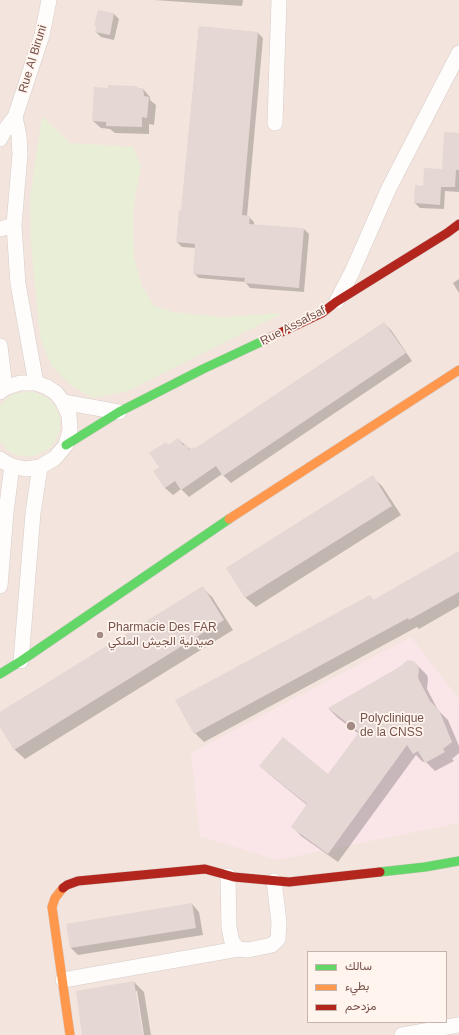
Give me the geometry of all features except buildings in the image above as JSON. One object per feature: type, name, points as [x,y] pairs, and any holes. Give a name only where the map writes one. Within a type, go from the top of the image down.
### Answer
[{"type":"street","name":"Rue Al Biruni","points":[[15,117],[42,35],[49,0]]},
{"type":"street","points":[[275,123],[279,0]]},
{"type":"street","points":[[336,302],[352,272],[389,188],[459,53]]},
{"type":"street","points":[[0,139],[4,130],[15,117]]},
{"type":"street","points":[[15,117],[19,136],[20,154],[7,227],[36,383]]},
{"type":"street","name":"Rue Assafsaf","points":[[66,444],[119,412],[322,313],[336,302],[459,224]]},
{"type":"street","points":[[0,346],[3,390],[20,383],[36,383],[47,387],[56,393],[63,402],[69,415],[70,430],[66,444],[56,458],[40,467],[26,469],[4,463],[5,528],[0,586]]},
{"type":"street","points":[[0,674],[22,661],[251,504],[459,370]]},
{"type":"street","points":[[63,402],[119,412]]},
{"type":"street","points":[[22,661],[32,513],[40,467]]},
{"type":"street","points":[[70,1035],[52,907],[55,898],[67,885],[78,881],[204,869],[228,876],[290,882],[310,881],[425,867],[459,861]]},
{"type":"street","points":[[228,876],[229,927],[232,942],[238,949]]},
{"type":"street","points":[[63,980],[238,949],[248,950],[272,945],[278,939],[280,922],[274,881]]},
{"type":"street","points":[[402,1035],[459,1025]]},
{"type":"shaded area","points":[[0,0],[459,0],[459,1035],[0,1035]]},
{"type":"shaded area","name":"Polyclinique de la CNSS","points":[[411,637],[459,699],[459,823],[277,860],[200,836],[191,753]]},
{"type":"green space","points":[[42,116],[70,143],[133,147],[141,167],[135,196],[133,219],[134,258],[142,286],[154,306],[173,312],[221,317],[283,313],[128,391],[93,398],[69,384],[51,365],[40,337],[31,245],[30,197]]},
{"type":"green space","points":[[33,392],[50,400],[60,417],[58,436],[53,445],[46,451],[27,457],[8,451],[0,441],[0,406],[6,399],[14,394]]},
{"type":"traffic: fast","points":[[66,445],[119,412],[203,369],[265,340]]},
{"type":"traffic: fast","points":[[0,674],[229,519]]},
{"type":"traffic: fast","points":[[380,872],[425,867],[459,861]]},
{"type":"traffic: slow","points":[[229,519],[459,370]]},
{"type":"traffic: slow","points":[[63,888],[55,898],[52,907],[70,1035]]},
{"type":"traffic: jam","points":[[265,340],[322,313],[336,302],[459,224]]},
{"type":"traffic: jam","points":[[63,888],[78,881],[205,869],[234,877],[289,882],[380,872]]},
{"type":"place","name":"Pharmacie Des FAR صيدلية الجيش الملكي","points":[[100,635]]},
{"type":"place","name":"Polyclinique de la CNSS","points":[[351,726]]}]
